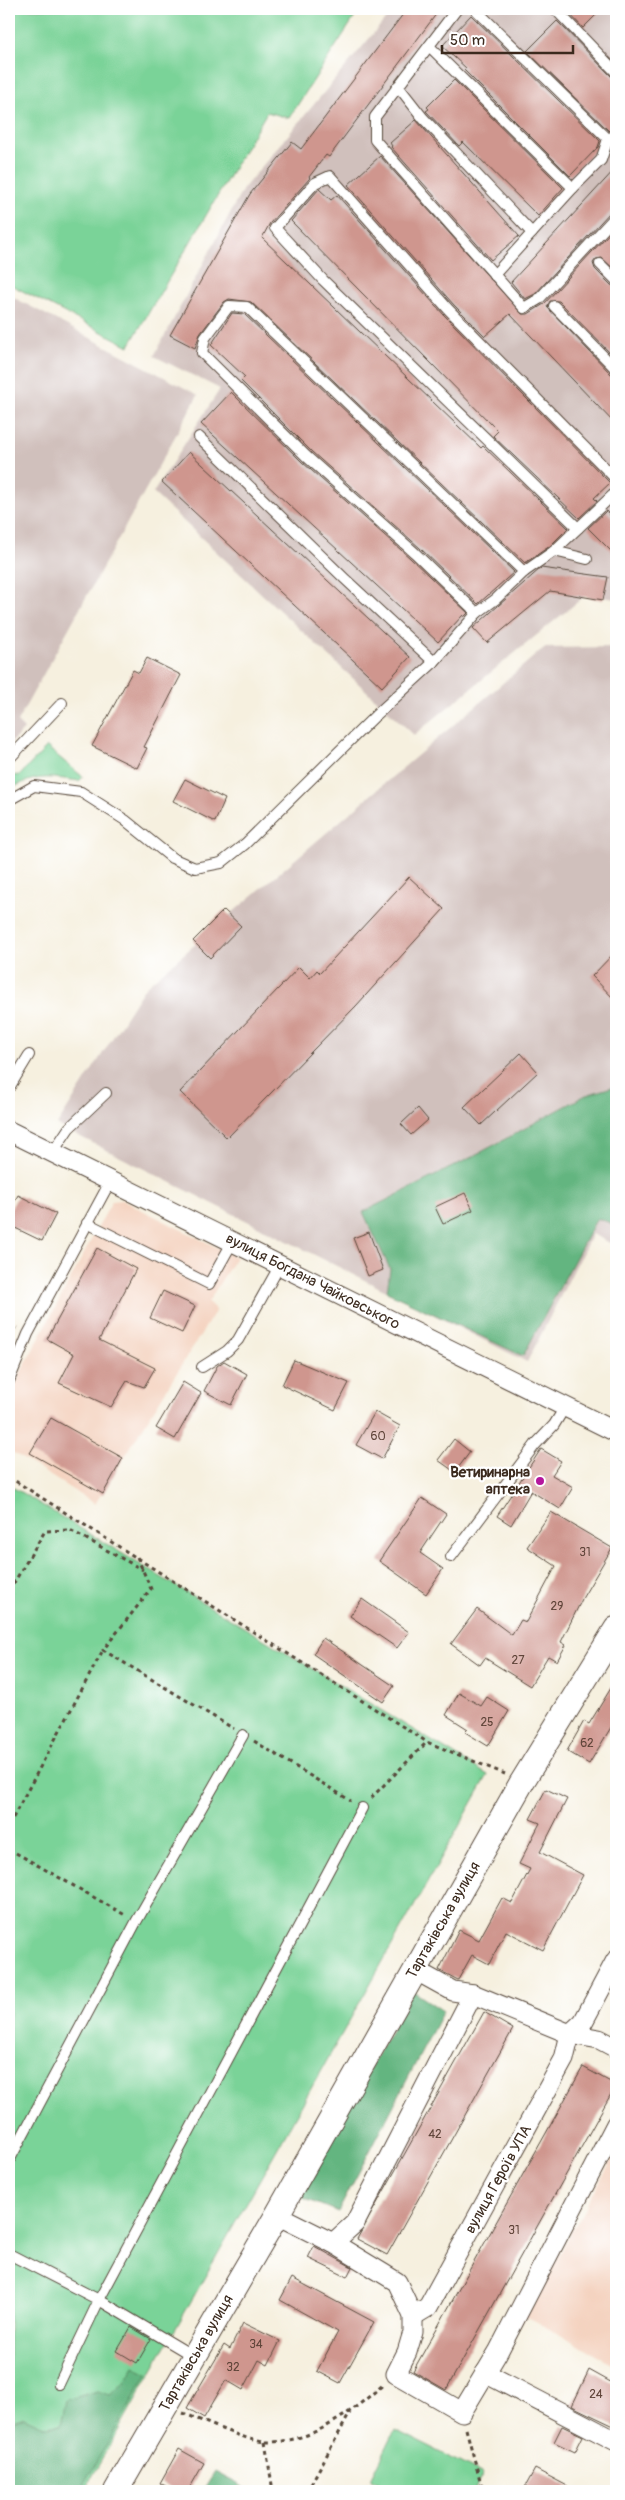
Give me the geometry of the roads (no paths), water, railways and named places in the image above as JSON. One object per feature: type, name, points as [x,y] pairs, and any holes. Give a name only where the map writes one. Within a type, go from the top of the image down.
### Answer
[{"type":"street","name":"вулиця Богдана Чайковського","points":[[9,1131],[616,1432]]},
{"type":"street","name":"Тартаківська вулиця","points":[[116,2491],[193,2356],[277,2215],[522,1782],[616,1629]]},
{"type":"street","name":"вулиця Героїв УПА","points":[[413,2316],[428,2306],[564,2059],[570,2034],[583,2022],[616,1960]]},
{"type":"street","points":[[415,1970],[453,1991],[473,1994],[570,2034],[599,2039],[616,2048]]},
{"type":"street","points":[[333,2243],[355,2223],[473,1994]]},
{"type":"street","points":[[277,2215],[333,2243],[397,2282],[413,2316],[413,2332],[396,2374],[462,2412],[485,2373],[616,2124]]},
{"type":"street","points":[[485,2373],[616,2441]]},
{"type":"lane","points":[[457,9],[375,117],[375,140],[524,308],[539,298],[616,216]]},
{"type":"lane","points":[[475,9],[612,137],[601,160],[494,275]]},
{"type":"lane","points":[[555,9],[616,72]]},
{"type":"lane","points":[[429,46],[574,188]]},
{"type":"lane","points":[[398,86],[423,118],[532,233]]},
{"type":"lane","points":[[578,528],[323,280],[275,228],[315,183],[330,176],[449,310],[616,478]]},
{"type":"lane","points":[[600,264],[616,280]]},
{"type":"lane","points":[[477,613],[415,553],[307,457],[202,353],[205,338],[228,306],[247,307],[524,572]]},
{"type":"lane","points":[[554,306],[616,370]]},
{"type":"lane","points":[[199,438],[344,579],[434,662]]},
{"type":"lane","points":[[9,800],[34,786],[82,792],[125,820],[172,858],[195,868],[221,863],[245,844],[375,716],[434,662],[477,613],[496,599],[524,572],[554,551],[616,492]]},
{"type":"lane","points":[[554,551],[587,559]]},
{"type":"lane","points":[[9,759],[62,703]]},
{"type":"lane","points":[[9,1088],[29,1056]]},
{"type":"lane","points":[[53,1152],[69,1128],[106,1093]]},
{"type":"lane","points":[[9,1381],[28,1334],[111,1180]]},
{"type":"lane","points":[[87,1223],[209,1284],[233,1242]]},
{"type":"lane","points":[[202,1367],[227,1351],[238,1340],[280,1265]]},
{"type":"lane","points":[[451,1557],[534,1445],[554,1425],[565,1408]]},
{"type":"lane","points":[[9,2161],[136,1922],[243,1735]]},
{"type":"lane","points":[[58,2384],[99,2300],[362,1808]]},
{"type":"lane","points":[[9,2254],[99,2300],[193,2356]]},
{"type":"place","name":"Ветиринарна аптека","points":[[540,1481]]}]
